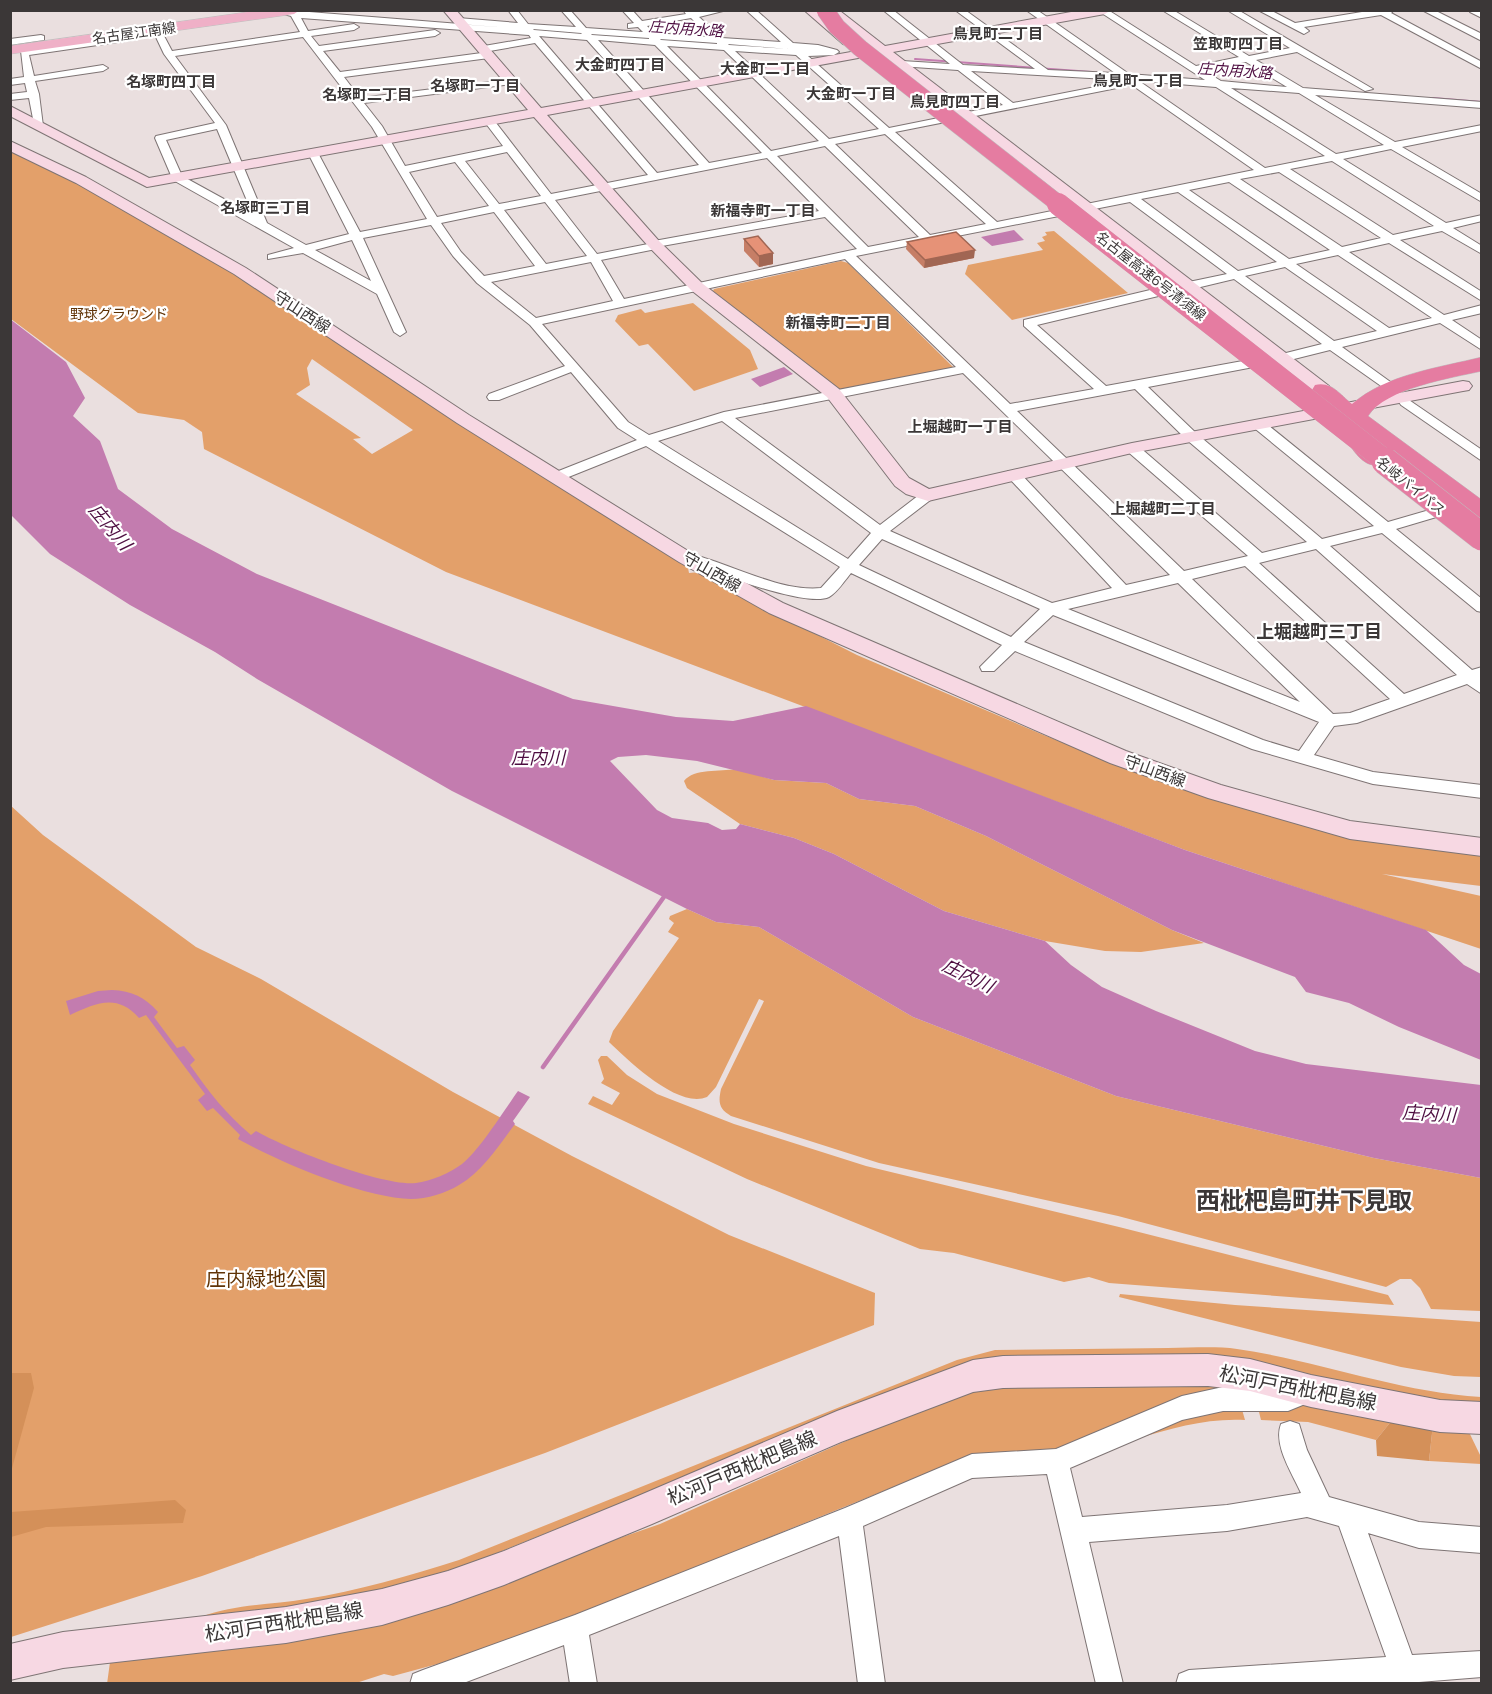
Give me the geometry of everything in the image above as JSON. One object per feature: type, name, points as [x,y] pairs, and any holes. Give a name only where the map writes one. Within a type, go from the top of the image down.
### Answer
[{"type":"highway","points":[[824,10],[955,114],[1091,211]]},
{"type":"highway","name":"名古屋高速6号清須線","points":[[824,10],[837,27],[860,48],[1384,454],[1482,537]]},
{"type":"highway","name":"名古屋高速6号清須線","points":[[840,10],[856,28],[902,64],[1478,508]]},
{"type":"highway","points":[[917,98],[954,118],[1049,190],[1228,327],[1384,454]]},
{"type":"highway","points":[[1348,404],[1482,364]]},
{"type":"highway","points":[[1348,404],[1472,383]]},
{"type":"highway","name":"名岐バイパス","points":[[1384,454],[1388,422],[1394,411],[1348,404],[1355,430],[1384,454],[1442,511],[1482,543]]},
{"type":"highway","name":"名岐バイパス","points":[[1384,454],[1478,508]]},
{"type":"main road","name":"名古屋江南線","points":[[13,49],[265,11]]},
{"type":"main road","name":"名古屋江南線","points":[[13,49],[291,12]]},
{"type":"street","points":[[449,10],[655,245],[697,286],[833,393],[902,482],[913,490],[928,495]]},
{"type":"street","points":[[512,10],[590,104],[655,177]]},
{"type":"street","points":[[565,10],[707,167]]},
{"type":"street","points":[[626,10],[865,251]]},
{"type":"street","points":[[291,12],[394,23],[569,35],[640,24],[690,13],[723,10]]},
{"type":"street","points":[[750,10],[995,226]]},
{"type":"street","points":[[810,10],[917,98]]},
{"type":"street","points":[[832,10],[902,64],[954,118],[1063,212],[1259,362],[1348,404],[1482,457]]},
{"type":"street","points":[[887,10],[1010,106]]},
{"type":"street","points":[[959,10],[1076,94]]},
{"type":"street","points":[[1030,10],[1263,172]]},
{"type":"street","points":[[1166,10],[1482,199]]},
{"type":"street","points":[[1231,10],[1368,89]]},
{"type":"street","points":[[1262,10],[1306,32]]},
{"type":"street","points":[[1264,29],[1392,10]]},
{"type":"street","points":[[1426,10],[1482,38]]},
{"type":"street","points":[[1473,10],[1482,15]]},
{"type":"street","points":[[10,110],[147,183],[1102,11],[1482,251]]},
{"type":"street","points":[[1380,11],[1482,66]]},
{"type":"street","points":[[291,12],[305,34],[359,101],[457,254],[481,280],[534,321],[623,425],[849,566],[1013,644],[1258,745],[1373,778],[1482,792]]},
{"type":"street","points":[[690,13],[928,239]]},
{"type":"street","points":[[169,54],[394,23]]},
{"type":"street","points":[[318,49],[463,26]]},
{"type":"street","points":[[10,82],[30,79],[132,37],[159,30],[158,33],[169,54],[221,125],[240,166],[262,225]]},
{"type":"street","points":[[337,75],[486,52],[531,33],[587,33],[795,50]]},
{"type":"street","points":[[13,49],[80,58],[103,68]]},
{"type":"street","points":[[13,49],[30,79],[39,124]]},
{"type":"street","points":[[1193,69],[1298,49]]},
{"type":"street","points":[[946,58],[1118,69],[1482,98]]},
{"type":"street","points":[[902,64],[1217,84],[1482,105]]},
{"type":"street","points":[[272,257],[356,236],[889,132],[1076,94],[1132,79]]},
{"type":"street","points":[[359,101],[511,81]]},
{"type":"street","points":[[10,98],[34,94]]},
{"type":"street","points":[[954,118],[1091,211],[1282,358],[1348,404]]},
{"type":"street","points":[[489,121],[594,258],[620,303]]},
{"type":"street","points":[[221,125],[160,138],[177,178],[382,292]]},
{"type":"street","points":[[534,321],[865,251],[1063,212],[1091,211],[1133,198],[1179,188],[1482,128]]},
{"type":"street","name":"守山西線","points":[[10,145],[81,180],[240,272],[556,477],[686,558],[776,608],[1118,757],[1216,792],[1350,830],[1482,847]]},
{"type":"street","points":[[402,170],[511,148]]},
{"type":"street","points":[[313,153],[356,236],[400,332]]},
{"type":"street","points":[[458,159],[543,268]]},
{"type":"street","points":[[1281,168],[1482,298]]},
{"type":"street","points":[[1231,178],[1482,346]]},
{"type":"street","points":[[1179,188],[1386,332]]},
{"type":"street","points":[[1133,198],[1330,346],[1348,404],[1384,454]]},
{"type":"street","points":[[481,280],[828,213]]},
{"type":"street","points":[[1188,286],[1482,218]]},
{"type":"street","points":[[848,255],[1329,720]]},
{"type":"street","points":[[1105,392],[1028,322],[1167,290]]},
{"type":"street","points":[[1282,358],[1482,309]]},
{"type":"street","points":[[1006,409],[1140,386],[1259,362]]},
{"type":"street","points":[[494,397],[573,367]]},
{"type":"street","points":[[556,477],[646,440],[724,416],[965,369]]},
{"type":"street","points":[[686,558],[790,590],[819,595],[825,593],[880,532],[928,495],[1132,448],[1348,404],[1472,383]]},
{"type":"street","points":[[1140,386],[1192,436],[1474,674],[1482,688]]},
{"type":"street","points":[[724,416],[880,532],[1051,608],[1329,720],[1351,719],[1474,674]]},
{"type":"street","points":[[1258,424],[1482,607]]},
{"type":"street","points":[[1132,448],[1401,700]]},
{"type":"street","points":[[1013,474],[1124,592]]},
{"type":"street","points":[[988,667],[1051,608],[1385,528],[1442,511],[1478,508]]},
{"type":"street","points":[[1303,758],[1329,720]]},
{"type":"street","name":"松河戸西枇杷島線","points":[[10,1662],[63,1650],[286,1625],[382,1607],[448,1588],[504,1568],[640,1512],[837,1427],[973,1376],[1003,1372],[1208,1370],[1250,1375],[1311,1391],[1440,1416],[1482,1418]]},
{"type":"street","points":[[423,1683],[575,1628],[849,1519],[972,1466],[1056,1461],[1182,1407],[1223,1399],[1288,1399],[1311,1391]]},
{"type":"street","points":[[1290,1433],[1294,1452],[1321,1509]]},
{"type":"street","points":[[1056,1461],[1110,1683]]},
{"type":"street","points":[[1073,1531],[1227,1518],[1306,1504],[1419,1535],[1482,1540]]},
{"type":"street","points":[[1349,1516],[1403,1668]]},
{"type":"street","points":[[849,1519],[872,1683]]},
{"type":"street","points":[[575,1628],[584,1683]]},
{"type":"street","points":[[1207,1683],[1365,1677],[1403,1668],[1482,1664]]},
{"type":"green space","name":"野球グラウンド","points":[[10,145],[213,256],[686,558],[689,573],[700,572],[747,599],[857,655],[1046,736],[1181,789],[1321,829],[1481,856],[1481,886],[1382,874],[1481,896],[1481,949],[1185,850],[446,572],[204,449],[202,432],[184,420],[138,413],[11,319]],"holes":[[[312,359],[413,430],[372,454],[353,439],[361,438],[296,394],[310,385],[307,368]]]},
{"type":"green space","points":[[1054,231],[1128,293],[1012,320],[965,274],[968,265],[1043,250],[1037,243],[1045,241],[1042,237],[1047,235],[1045,232]]},
{"type":"green space","points":[[841,261],[848,263],[955,369],[840,390],[713,291]]},
{"type":"green space","points":[[693,303],[750,350],[758,369],[694,391],[648,344],[639,346],[615,321],[618,315],[641,309],[645,313]]},
{"type":"green space","points":[[736,769],[774,780],[826,783],[859,799],[915,806],[986,836],[1172,930],[1204,943],[1141,952],[1105,951],[1045,941],[944,911],[834,854],[794,838],[740,824],[687,788],[684,781],[701,772]]},
{"type":"green space","name":"庄内緑地公園","points":[[10,805],[43,835],[196,947],[261,979],[453,1092],[572,1156],[729,1235],[875,1293],[874,1325],[545,1453],[202,1576],[11,1637]]},
{"type":"green space","points":[[687,909],[716,922],[759,927],[913,1017],[1116,1096],[1374,1158],[1481,1178],[1481,1311],[1431,1309],[1420,1288],[1411,1279],[1400,1279],[1386,1287],[1118,1216],[879,1163],[731,1116],[720,1105],[721,1089],[764,1001],[759,999],[716,1087],[707,1097],[695,1099],[669,1090],[641,1071],[609,1042],[613,1031],[679,938],[668,932],[674,923],[669,919],[670,916]]},
{"type":"green space","points":[[601,1056],[607,1056],[627,1075],[657,1094],[734,1124],[866,1166],[1388,1295],[1394,1305],[1109,1283],[1089,1277],[1064,1282],[954,1253],[920,1249],[747,1179],[588,1104],[593,1096],[612,1105],[620,1093],[601,1083],[604,1079],[598,1060]]},
{"type":"green space","points":[[1120,1294],[1235,1305],[1481,1322],[1481,1377],[1454,1376],[1401,1367],[1119,1297]]},
{"type":"green space","points":[[1212,1347],[1268,1354],[1389,1383],[1481,1397],[1481,1405],[1387,1395],[947,1371],[460,1568],[382,1592],[305,1608],[201,1617],[239,1607],[345,1592],[459,1560],[957,1360],[995,1350]]},
{"type":"green space","points":[[1242,1385],[1041,1454],[970,1456],[538,1631],[456,1659],[393,1676],[384,1674],[353,1684],[107,1684],[110,1662],[510,1576],[660,1524],[893,1420],[970,1391],[1004,1387]]},
{"type":"green space","points":[[1309,1401],[1393,1419],[1376,1440],[1308,1422],[1261,1420],[1257,1404]]},
{"type":"green space","points":[[1241,1406],[1245,1420],[1204,1422],[1136,1439],[1188,1415]]},
{"type":"green space","points":[[1433,1424],[1467,1428],[1481,1457],[1481,1464],[1429,1461]]},
{"type":"shaded area","points":[[11,1373],[31,1373],[34,1388],[11,1472]]},
{"type":"shaded area","points":[[1393,1419],[1433,1424],[1429,1461],[1377,1456],[1376,1440]]},
{"type":"shaded area","points":[[175,1500],[186,1510],[183,1523],[46,1527],[11,1537],[11,1512]]},
{"type":"water","points":[[1014,230],[1024,240],[992,246],[981,237]]},
{"type":"water","name":"庄内川","points":[[10,319],[66,362],[85,398],[73,416],[100,441],[118,489],[172,529],[257,574],[573,699],[676,717],[733,721],[806,706],[1185,850],[1426,930],[1464,965],[1481,974],[1481,1060],[1399,1027],[1349,1003],[1306,992],[1295,977],[1172,930],[986,836],[915,806],[859,799],[826,783],[774,780],[697,761],[646,755],[618,757],[610,761],[657,810],[672,818],[708,823],[722,830],[736,829],[740,824],[794,838],[834,854],[944,911],[1045,941],[1071,965],[1102,987],[1255,1051],[1306,1064],[1481,1085],[1481,1178],[1374,1158],[1116,1096],[913,1017],[759,927],[716,922],[452,791],[257,679],[215,652],[130,605],[50,554],[11,515]]},
{"type":"water","points":[[784,367],[793,374],[760,387],[751,379]]},
{"type":"water","points":[[112,990],[138,996],[158,1012],[154,1017],[177,1048],[184,1046],[195,1060],[190,1065],[204,1084],[225,1110],[251,1135],[256,1131],[311,1156],[382,1179],[416,1183],[452,1170],[476,1150],[518,1091],[530,1097],[513,1121],[515,1124],[490,1157],[476,1173],[448,1191],[411,1199],[346,1186],[298,1168],[238,1139],[240,1135],[213,1108],[207,1111],[198,1100],[205,1094],[146,1015],[139,1018],[123,1005],[106,1003],[97,1004],[70,1015],[66,1001],[98,991]]},
{"type":"building","points":[[956,232],[975,250],[925,260],[907,242]]},
{"type":"building","points":[[758,236],[773,253],[759,256],[744,239]]},
{"type":"waterway","name":"庄内用水路","points":[[553,32],[697,43]]},
{"type":"waterway","name":"庄内用水路","points":[[726,45],[760,47]]},
{"type":"waterway","name":"庄内用水路","points":[[915,59],[1092,72]]},
{"type":"waterway","name":"庄内用水路","points":[[1433,98],[1482,102]]},
{"type":"waterway","points":[[543,1067],[666,894]]},
{"type":"district","name":"鳥見町二丁目","points":[[998,34]]},
{"type":"district","name":"笠取町四丁目","points":[[1238,44]]},
{"type":"district","name":"大金町四丁目","points":[[620,65]]},
{"type":"district","name":"大金町二丁目","points":[[765,69]]},
{"type":"district","name":"鳥見町一丁目","points":[[1138,81]]},
{"type":"district","name":"名塚町四丁目","points":[[171,82]]},
{"type":"district","name":"名塚町一丁目","points":[[475,86]]},
{"type":"district","name":"大金町一丁目","points":[[851,94]]},
{"type":"district","name":"名塚町二丁目","points":[[367,95]]},
{"type":"district","name":"鳥見町四丁目","points":[[955,102]]},
{"type":"district","name":"名塚町三丁目","points":[[265,208]]},
{"type":"district","name":"新福寺町一丁目","points":[[763,211]]},
{"type":"district","name":"新福寺町二丁目","points":[[838,323]]},
{"type":"district","name":"上堀越町一丁目","points":[[960,427]]},
{"type":"district","name":"上堀越町二丁目","points":[[1163,509]]},
{"type":"district","name":"上堀越町三丁目","points":[[1319,632]]},
{"type":"district","name":"西枇杷島町井下見取","points":[[1304,1200]]}]
